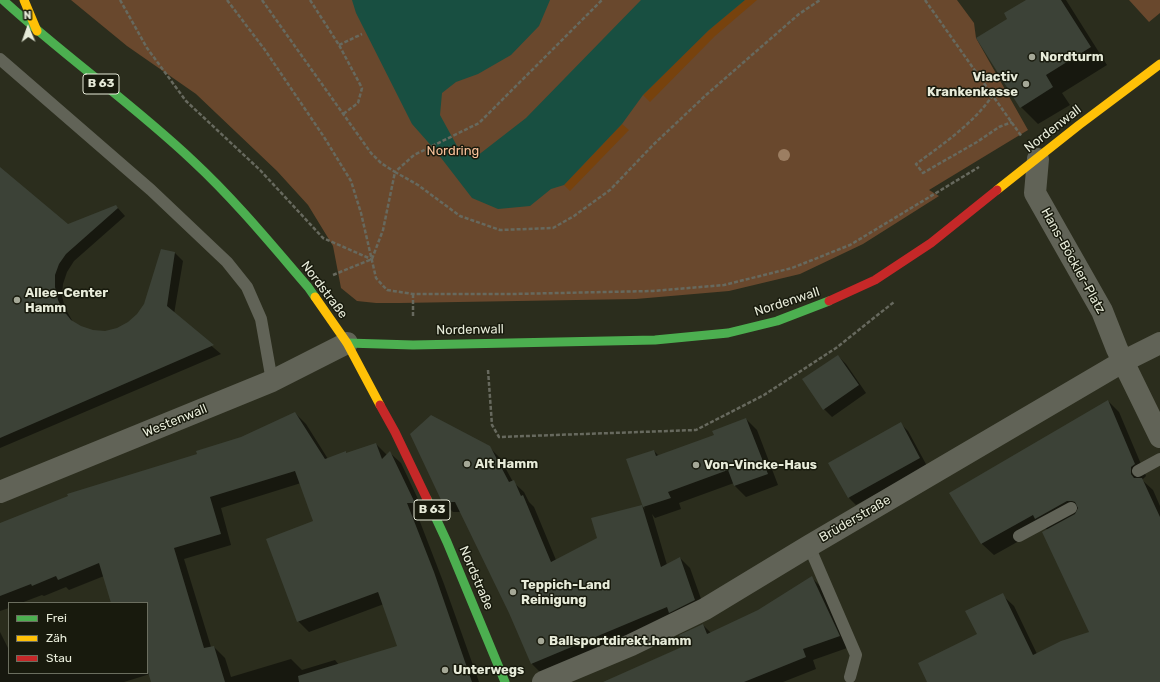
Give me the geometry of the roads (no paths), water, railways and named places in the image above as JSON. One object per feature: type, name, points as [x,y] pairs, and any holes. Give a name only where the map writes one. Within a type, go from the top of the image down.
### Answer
[{"type":"main road","name":"Nordstraße","points":[[3,0],[37,31],[165,136],[194,162],[251,221],[308,287],[347,343],[395,432],[440,528],[505,682]]},
{"type":"main road","points":[[24,0],[37,31]]},
{"type":"main road","name":"Nordenwall","points":[[347,343],[406,345],[655,340],[728,332],[777,321],[828,302],[875,280],[931,243],[1079,125],[1160,64]]},
{"type":"street","name":"Hans-Böckler-Platz","points":[[1038,159],[1035,192],[1102,311],[1117,349],[1160,436]]},
{"type":"street","name":"Westenwall","points":[[0,492],[272,381],[347,343]]},
{"type":"street","name":"Brüderstraße","points":[[543,682],[631,645],[705,609],[809,546],[1124,361],[1160,343]]},
{"type":"lane","points":[[0,59],[151,190],[226,262],[247,287],[261,319],[272,381]]},
{"type":"lane","points":[[1138,471],[1160,459]]},
{"type":"lane","points":[[1019,536],[1071,508]]},
{"type":"lane","points":[[809,546],[856,655],[850,677]]},
{"type":"water","points":[[352,0],[550,0],[539,26],[511,55],[478,74],[456,82],[442,93],[440,115],[457,146],[477,156],[526,118],[641,0],[745,0],[709,30],[643,95],[622,124],[564,185],[551,189],[530,206],[498,209],[472,198],[435,150],[412,124],[356,13]]},
{"type":"place","name":"Nordturm","points":[[1032,57]]},
{"type":"place","name":"Viactiv Krankenkasse","points":[[1026,84]]},
{"type":"place","name":"Allee-Center Hamm","points":[[17,300]]},
{"type":"place","name":"Alt Hamm","points":[[467,464]]},
{"type":"place","name":"Von-Vincke-Haus","points":[[696,465]]},
{"type":"place","name":"Teppich-Land Reinigung","points":[[513,592]]},
{"type":"place","name":"Ballsportdirekt.hamm","points":[[541,641]]},
{"type":"place","name":"Unterwegs","points":[[445,670]]},
{"type":"park label","name":"Nordring","points":[[453,151]]}]
